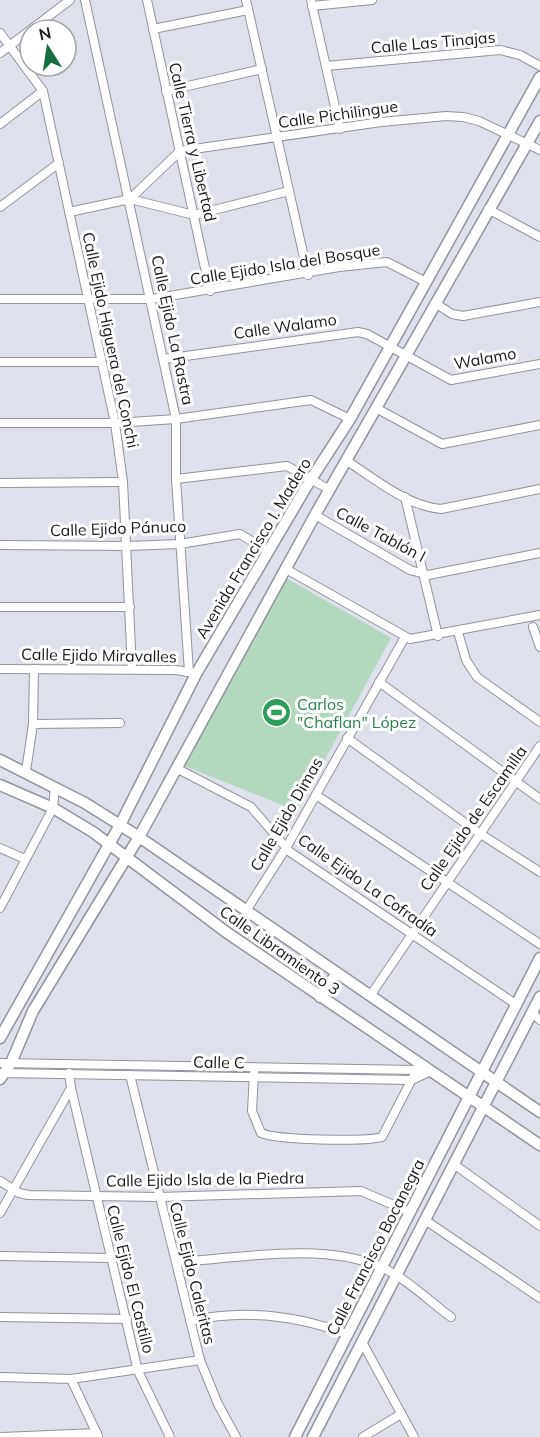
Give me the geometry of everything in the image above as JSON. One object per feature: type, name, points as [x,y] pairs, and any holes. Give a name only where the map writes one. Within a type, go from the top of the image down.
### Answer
[{"type":"street","points":[[0,53],[70,0]]},
{"type":"street","name":"Calle Ejido La Rastra","points":[[85,0],[152,299],[176,419],[176,480],[180,543],[193,673]]},
{"type":"street","name":"Calle Tierra y Libertad","points":[[147,0],[210,291]]},
{"type":"street","points":[[246,0],[308,275]]},
{"type":"street","points":[[340,129],[311,3],[372,0]]},
{"type":"street","points":[[153,29],[248,10]]},
{"type":"street","name":"Calle Ejido Higuera del Conchi","points":[[0,33],[43,91],[86,299],[115,423],[123,482],[132,669]]},
{"type":"street","name":"Calle Las Tinajas","points":[[326,66],[500,50],[520,55],[540,66]]},
{"type":"street","points":[[166,91],[262,69]]},
{"type":"street","name":"Avenida Francisco I. Madero","points":[[0,1038],[110,844],[193,673],[350,418],[540,77]]},
{"type":"street","points":[[0,124],[43,91]]},
{"type":"street","name":"Calle Pichilingue","points":[[180,151],[446,116],[473,119],[540,150]]},
{"type":"street","points":[[3,1070],[33,1011],[139,837],[315,515],[540,121]]},
{"type":"street","points":[[130,199],[180,151]]},
{"type":"street","points":[[0,207],[59,163]]},
{"type":"street","points":[[69,213],[130,199],[194,215],[289,191]]},
{"type":"street","points":[[488,209],[540,237]]},
{"type":"street","name":"Calle Ejido Isla del Bosque","points":[[0,299],[152,299],[308,275],[339,267],[387,262],[426,282]]},
{"type":"street","points":[[435,303],[452,314],[463,316],[540,302]]},
{"type":"street","name":"Calle Walamo","points":[[164,359],[349,332],[367,334],[406,355]]},
{"type":"street","name":"Walamo","points":[[406,355],[451,380],[540,364]]},
{"type":"street","points":[[0,362],[100,362]]},
{"type":"street","points":[[0,423],[115,423],[176,419],[311,400],[350,418]]},
{"type":"street","points":[[376,408],[442,444],[540,425]]},
{"type":"street","points":[[347,461],[422,506],[441,509],[540,489]]},
{"type":"street","points":[[176,480],[287,466],[330,490]]},
{"type":"street","points":[[0,483],[123,482]]},
{"type":"street","points":[[405,497],[438,636]]},
{"type":"street","name":"Calle Tablón I","points":[[315,515],[410,570],[422,574],[540,553]]},
{"type":"street","name":"Calle Ejido Pánuco","points":[[0,545],[127,546],[180,543],[240,534],[268,551]]},
{"type":"street","points":[[286,569],[405,637],[417,640],[540,615]]},
{"type":"street","points":[[0,607],[130,607]]},
{"type":"street","points":[[532,627],[540,647]]},
{"type":"street","points":[[458,632],[466,660],[477,677],[536,715],[540,722]]},
{"type":"street","name":"Calle Ejido Dimas","points":[[246,911],[286,848],[405,637]]},
{"type":"street","name":"Calle Ejido Miravalles","points":[[0,669],[132,669],[193,673]]},
{"type":"street","points":[[27,771],[33,724],[34,669]]},
{"type":"street","points":[[379,682],[540,799]]},
{"type":"street","points":[[33,724],[120,723]]},
{"type":"street","points":[[347,738],[479,833],[540,872]]},
{"type":"street","name":"Calle Ejido de Escamilla","points":[[370,996],[540,746]]},
{"type":"street","name":"Calle Libramiento 3","points":[[0,760],[27,771],[139,837],[540,1113]]},
{"type":"street","name":"Calle Ejido La Cofradía","points":[[176,768],[258,812],[286,848],[517,1005]]},
{"type":"street","name":"Calle Libramiento 3","points":[[0,785],[53,808],[110,844],[226,932],[422,1069],[469,1095],[540,1145]]},
{"type":"street","points":[[0,908],[53,808],[55,787]]},
{"type":"street","points":[[316,795],[540,944]]},
{"type":"street","points":[[0,848],[25,859]]},
{"type":"street","name":"Calle Francisco Bocanegra","points":[[295,1437],[540,958]]},
{"type":"street","points":[[320,997],[337,974]]},
{"type":"street","name":"Calle Francisco Bocanegra","points":[[313,1437],[484,1106],[536,1017],[540,997]]},
{"type":"street","points":[[152,1066],[153,1076]]},
{"type":"street","name":"Calle C","points":[[3,1070],[152,1066],[412,1080],[422,1069]]},
{"type":"street","points":[[254,1073],[252,1111],[261,1133],[268,1136],[299,1138],[382,1137],[412,1080],[422,1069]]},
{"type":"street","name":"Calle C","points":[[3,1070],[153,1076],[422,1069]]},
{"type":"street","name":"Calle Ejido El Castillo","points":[[69,1073],[138,1371],[170,1437]]},
{"type":"street","name":"Calle Ejido Caleritas","points":[[130,1075],[200,1360],[218,1404],[236,1437]]},
{"type":"street","points":[[0,1213],[71,1088]]},
{"type":"street","points":[[455,1165],[540,1226]]},
{"type":"street","name":"Calle Ejido Isla de la Piedra","points":[[0,1181],[28,1195],[159,1197],[361,1191],[410,1212]]},
{"type":"street","points":[[425,1220],[540,1298]]},
{"type":"street","points":[[177,1262],[274,1255],[340,1255],[381,1267],[452,1317]]},
{"type":"street","points":[[0,1256],[111,1258]]},
{"type":"street","points":[[190,1321],[222,1315],[274,1316],[314,1322],[347,1334]]},
{"type":"street","points":[[0,1317],[127,1319]]},
{"type":"street","points":[[362,1341],[414,1437]]},
{"type":"street","points":[[0,1377],[71,1379],[138,1371],[200,1360]]},
{"type":"street","points":[[2,1437],[98,1435],[71,1379]]},
{"type":"street","points":[[363,1437],[401,1414]]},
{"type":"green space","points":[[286,578],[391,638],[297,811],[182,765]]},
{"type":"place","name":"Carlos \"Chaflan\" López","points":[[276,713]]}]
